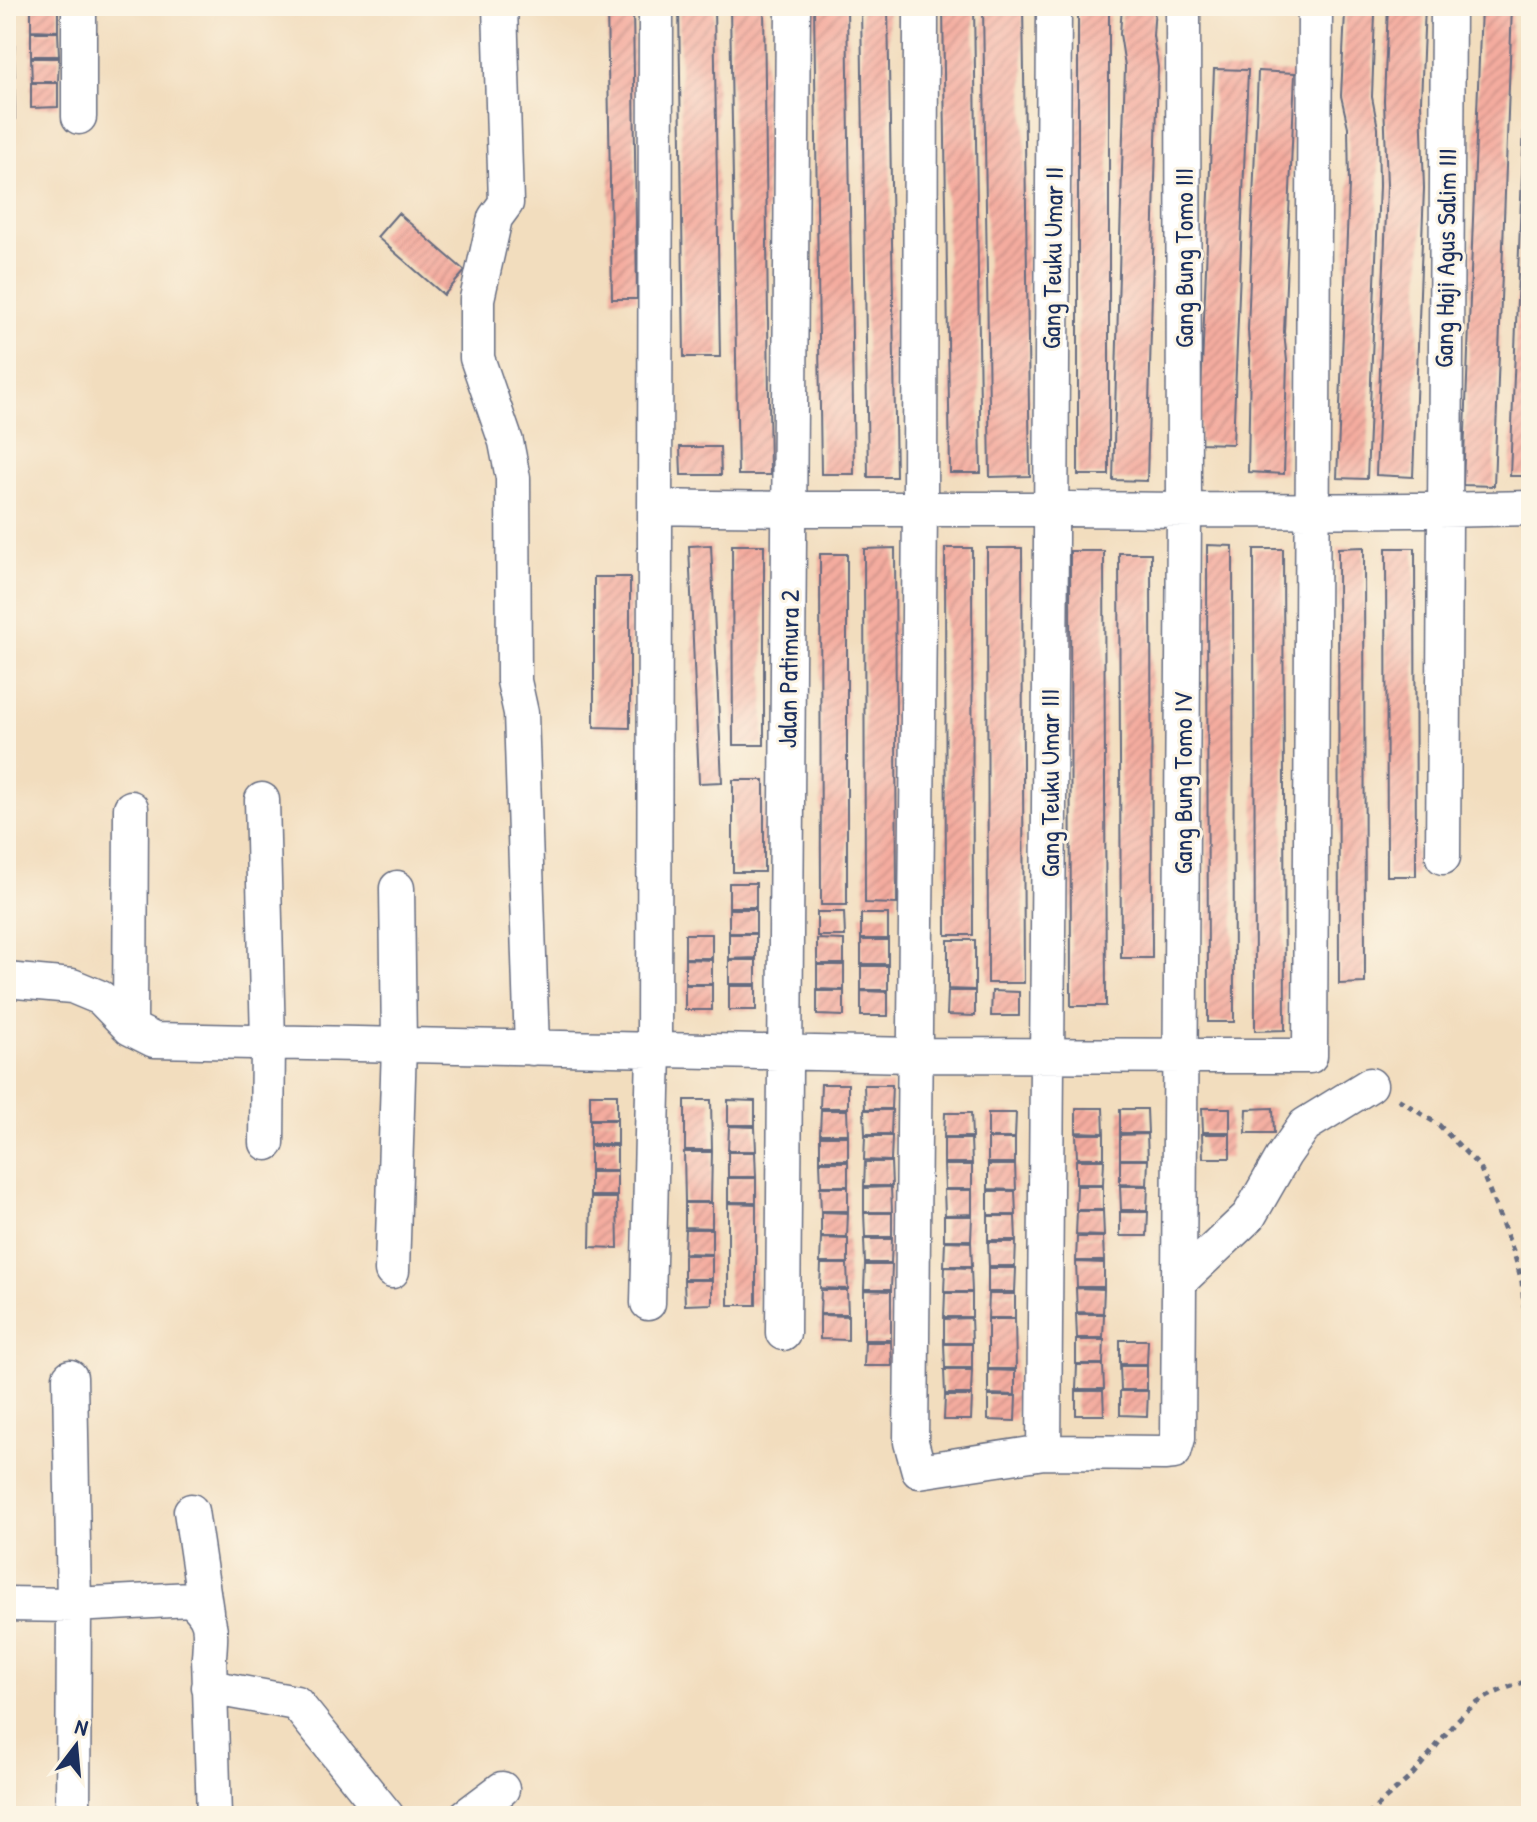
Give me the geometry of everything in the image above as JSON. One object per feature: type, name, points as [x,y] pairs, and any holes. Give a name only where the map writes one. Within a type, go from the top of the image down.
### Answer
[{"type":"street","points":[[79,6],[79,117]]},
{"type":"street","points":[[500,6],[506,203],[495,218],[477,299],[477,358],[506,442],[513,478],[514,681],[521,713],[532,1048]]},
{"type":"street","points":[[648,1303],[654,1050],[656,6]]},
{"type":"street","name":"Jalan Patimura 2","points":[[783,1333],[793,6]]},
{"type":"street","points":[[921,6],[920,509],[911,1442],[919,1471],[1044,1452]]},
{"type":"street","name":"Gang Teuku Umar II","points":[[1049,509],[1054,6]]},
{"type":"street","name":"Gang Bung Tomo III","points":[[1183,6],[1184,510]]},
{"type":"street","points":[[6,980],[72,986],[101,998],[130,1028],[154,1040],[915,1055],[1310,1056],[1315,6]]},
{"type":"street","name":"Gang Haji Agus Salim III","points":[[1443,857],[1448,6]]},
{"type":"street","points":[[656,507],[1313,512],[1531,508]]},
{"type":"street","name":"Gang Teuku Umar III","points":[[1044,1452],[1049,1056],[1049,509]]},
{"type":"street","name":"Gang Bung Tomo IV","points":[[1044,1452],[1174,1452],[1178,1438],[1184,510]]},
{"type":"street","points":[[262,800],[268,1042],[267,1143]]},
{"type":"street","points":[[130,1028],[131,808]]},
{"type":"street","points":[[392,1271],[399,1045],[397,888]]},
{"type":"street","points":[[1179,1282],[1249,1216],[1305,1125],[1370,1085]]},
{"type":"street","points":[[70,1377],[74,1605],[73,1816]]},
{"type":"street","points":[[191,1511],[210,1634],[214,1816]]},
{"type":"street","points":[[6,1604],[74,1605],[191,1599],[206,1612]]},
{"type":"street","points":[[209,1687],[296,1703],[387,1816]]},
{"type":"street","points":[[466,1816],[502,1789]]},
{"type":"path","points":[[1370,1085],[1410,1104],[1439,1125],[1480,1167],[1514,1253],[1522,1282],[1524,1306],[1531,1321]]},
{"type":"path","points":[[1368,1816],[1412,1774],[1459,1716],[1502,1688],[1531,1680]]},
{"type":"building","points":[[6,6],[15,6],[14,30],[6,30]]},
{"type":"building","points":[[31,6],[58,6],[58,31],[31,30]]},
{"type":"building","points":[[607,6],[633,6],[637,299],[612,299]]},
{"type":"building","points":[[679,6],[714,6],[720,357],[684,357]]},
{"type":"building","points":[[730,6],[764,6],[770,475],[738,475]]},
{"type":"building","points":[[814,6],[847,6],[854,474],[821,474]]},
{"type":"building","points":[[861,6],[888,6],[896,477],[868,477]]},
{"type":"building","points":[[943,6],[974,6],[981,473],[950,473]]},
{"type":"building","points":[[983,6],[1023,6],[1030,476],[990,477]]},
{"type":"building","points":[[1078,6],[1109,6],[1109,475],[1078,475]]},
{"type":"building","points":[[1122,6],[1155,6],[1153,36],[1158,67],[1147,481],[1113,480],[1125,66],[1120,34]]},
{"type":"building","points":[[1388,6],[1425,6],[1421,101],[1424,188],[1413,477],[1376,475],[1387,186],[1384,100]]},
{"type":"building","points":[[1481,6],[1512,6],[1494,486],[1463,485]]},
{"type":"building","points":[[1524,6],[1531,6],[1531,476],[1510,476],[1525,98]]},
{"type":"building","points":[[1345,12],[1375,14],[1372,97],[1378,128],[1379,186],[1367,479],[1337,478],[1349,185],[1348,127],[1341,96]]},
{"type":"building","points":[[6,32],[15,32],[14,56],[6,56]]},
{"type":"building","points":[[31,32],[58,32],[59,56],[31,56]]},
{"type":"building","points":[[6,57],[14,57],[15,82],[6,82]]},
{"type":"building","points":[[31,58],[59,58],[58,82],[32,82]]},
{"type":"building","points":[[1214,69],[1248,70],[1233,444],[1199,443]]},
{"type":"building","points":[[1258,71],[1295,73],[1284,332],[1287,361],[1284,474],[1248,472],[1248,330]]},
{"type":"building","points":[[6,83],[14,83],[15,107],[6,107]]},
{"type":"building","points":[[31,83],[58,83],[58,107],[31,108]]},
{"type":"building","points":[[6,109],[15,109],[15,133],[6,133]]},
{"type":"building","points":[[6,135],[15,135],[15,159],[6,159]]},
{"type":"building","points":[[6,160],[15,160],[14,184],[6,184]]},
{"type":"building","points":[[398,213],[465,271],[444,295],[377,237]]},
{"type":"building","points":[[680,447],[720,447],[721,475],[681,475]]},
{"type":"building","points":[[711,545],[722,782],[699,783],[689,546]]},
{"type":"building","points":[[732,545],[764,545],[764,745],[733,745]]},
{"type":"building","points":[[1207,545],[1233,546],[1234,1022],[1208,1022]]},
{"type":"building","points":[[1364,547],[1365,983],[1339,984],[1338,548]]},
{"type":"building","points":[[895,548],[897,904],[865,903],[864,549]]},
{"type":"building","points":[[945,548],[972,548],[973,935],[946,935]]},
{"type":"building","points":[[987,548],[1022,548],[1024,983],[988,983]]},
{"type":"building","points":[[1386,548],[1415,548],[1416,876],[1387,876]]},
{"type":"building","points":[[1254,549],[1283,549],[1285,1030],[1255,1031]]},
{"type":"building","points":[[1070,551],[1104,551],[1106,1006],[1071,1006]]},
{"type":"building","points":[[1119,553],[1151,553],[1152,958],[1121,958]]},
{"type":"building","points":[[820,554],[847,554],[847,905],[821,905]]},
{"type":"building","points":[[594,577],[630,577],[630,728],[594,727]]},
{"type":"building","points":[[733,780],[764,780],[764,872],[733,872]]},
{"type":"building","points":[[729,883],[756,883],[756,907],[729,907]]},
{"type":"building","points":[[729,909],[756,909],[756,933],[729,933]]},
{"type":"building","points":[[817,912],[844,912],[845,936],[817,936]]},
{"type":"building","points":[[861,914],[888,914],[888,939],[861,939]]},
{"type":"building","points":[[685,934],[712,934],[712,958],[685,958]]},
{"type":"building","points":[[729,934],[756,934],[756,958],[729,959]]},
{"type":"building","points":[[817,939],[844,940],[844,964],[817,964]]},
{"type":"building","points":[[861,940],[888,940],[888,964],[861,964]]},
{"type":"building","points":[[948,940],[975,940],[975,990],[948,989]]},
{"type":"building","points":[[685,959],[712,960],[712,984],[685,984]]},
{"type":"building","points":[[729,960],[756,960],[756,984],[729,984]]},
{"type":"building","points":[[817,965],[844,965],[844,990],[817,989]]},
{"type":"building","points":[[861,966],[888,966],[888,990],[861,990]]},
{"type":"building","points":[[685,985],[712,985],[712,1010],[685,1010]]},
{"type":"building","points":[[729,986],[756,986],[756,1010],[729,1010]]},
{"type":"building","points":[[817,991],[844,991],[844,1016],[817,1015]]},
{"type":"building","points":[[861,991],[888,992],[888,1016],[861,1016]]},
{"type":"building","points":[[948,991],[975,991],[975,1016],[947,1015]]},
{"type":"building","points":[[992,991],[1019,992],[1019,1016],[991,1016]]},
{"type":"building","points":[[821,1084],[848,1084],[848,1108],[820,1108]]},
{"type":"building","points":[[864,1085],[892,1085],[891,1109],[865,1109]]},
{"type":"building","points":[[590,1094],[617,1094],[617,1119],[590,1119]]},
{"type":"building","points":[[685,1100],[711,1100],[712,1150],[685,1150]]},
{"type":"building","points":[[728,1100],[755,1101],[755,1125],[728,1125]]},
{"type":"building","points":[[1076,1108],[1103,1108],[1104,1133],[1076,1132]]},
{"type":"building","points":[[1202,1108],[1230,1108],[1230,1132],[1203,1132]]},
{"type":"building","points":[[1273,1108],[1274,1133],[1246,1133],[1247,1109]]},
{"type":"building","points":[[1120,1109],[1147,1109],[1148,1133],[1120,1133]]},
{"type":"building","points":[[821,1110],[847,1110],[848,1134],[820,1134]]},
{"type":"building","points":[[864,1110],[892,1110],[891,1134],[865,1134]]},
{"type":"building","points":[[945,1113],[971,1113],[972,1137],[944,1137]]},
{"type":"building","points":[[988,1113],[1016,1113],[1015,1138],[988,1138]]},
{"type":"building","points":[[590,1120],[617,1120],[617,1144],[590,1144]]},
{"type":"building","points":[[729,1126],[755,1127],[756,1151],[728,1151]]},
{"type":"building","points":[[1076,1134],[1104,1134],[1104,1158],[1077,1158]]},
{"type":"building","points":[[1147,1134],[1148,1159],[1120,1159],[1120,1135]]},
{"type":"building","points":[[1202,1134],[1230,1134],[1230,1158],[1203,1158]]},
{"type":"building","points":[[820,1136],[848,1136],[848,1160],[820,1160]]},
{"type":"building","points":[[865,1136],[892,1136],[891,1161],[864,1160]]},
{"type":"building","points":[[944,1139],[971,1139],[972,1163],[944,1163]]},
{"type":"building","points":[[988,1139],[1015,1139],[1015,1163],[988,1163]]},
{"type":"building","points":[[590,1146],[617,1146],[617,1170],[590,1170]]},
{"type":"building","points":[[684,1152],[712,1152],[711,1202],[685,1202]]},
{"type":"building","points":[[728,1152],[755,1152],[756,1177],[728,1177]]},
{"type":"building","points":[[1076,1160],[1104,1160],[1103,1184],[1076,1184]]},
{"type":"building","points":[[1120,1160],[1148,1160],[1147,1185],[1120,1184]]},
{"type":"building","points":[[820,1162],[848,1162],[848,1186],[821,1186]]},
{"type":"building","points":[[865,1162],[891,1162],[892,1186],[864,1186]]},
{"type":"building","points":[[944,1165],[972,1165],[972,1189],[945,1189]]},
{"type":"building","points":[[988,1165],[1015,1165],[1016,1190],[988,1189]]},
{"type":"building","points":[[590,1172],[617,1172],[617,1196],[590,1196]]},
{"type":"building","points":[[728,1178],[756,1178],[756,1202],[728,1202]]},
{"type":"building","points":[[1077,1186],[1103,1186],[1103,1210],[1076,1210]]},
{"type":"building","points":[[1120,1186],[1148,1186],[1147,1210],[1121,1210]]},
{"type":"building","points":[[820,1187],[848,1187],[848,1211],[821,1211]]},
{"type":"building","points":[[891,1187],[892,1212],[864,1212],[864,1188]]},
{"type":"building","points":[[944,1190],[972,1190],[972,1214],[945,1215]]},
{"type":"building","points":[[988,1191],[1015,1191],[1016,1215],[988,1215]]},
{"type":"building","points":[[591,1198],[617,1198],[618,1248],[590,1247]]},
{"type":"building","points":[[685,1203],[712,1203],[712,1228],[685,1227]]},
{"type":"building","points":[[728,1203],[756,1204],[756,1305],[728,1305]]},
{"type":"building","points":[[1077,1211],[1103,1211],[1104,1236],[1076,1235]]},
{"type":"building","points":[[821,1212],[848,1213],[847,1237],[821,1237]]},
{"type":"building","points":[[1120,1212],[1148,1212],[1147,1236],[1120,1236]]},
{"type":"building","points":[[864,1213],[892,1213],[892,1237],[865,1237]]},
{"type":"building","points":[[944,1216],[972,1216],[971,1240],[944,1240]]},
{"type":"building","points":[[988,1216],[1015,1216],[1016,1240],[988,1240]]},
{"type":"building","points":[[685,1229],[712,1229],[712,1254],[684,1253]]},
{"type":"building","points":[[1077,1237],[1103,1237],[1104,1261],[1076,1261]]},
{"type":"building","points":[[821,1238],[848,1239],[848,1263],[820,1263]]},
{"type":"building","points":[[864,1239],[892,1239],[891,1263],[865,1263]]},
{"type":"building","points":[[945,1241],[971,1242],[972,1266],[944,1266]]},
{"type":"building","points":[[988,1242],[1016,1242],[1015,1266],[989,1266]]},
{"type":"building","points":[[684,1255],[712,1255],[712,1279],[684,1279]]},
{"type":"building","points":[[1076,1262],[1104,1263],[1104,1287],[1077,1287]]},
{"type":"building","points":[[821,1264],[847,1264],[848,1289],[820,1288]]},
{"type":"building","points":[[865,1265],[892,1265],[891,1289],[864,1289]]},
{"type":"building","points":[[945,1267],[971,1268],[972,1292],[944,1292]]},
{"type":"building","points":[[988,1268],[1016,1268],[1015,1292],[988,1292]]},
{"type":"building","points":[[684,1280],[712,1280],[712,1304],[685,1305]]},
{"type":"building","points":[[1076,1288],[1104,1289],[1103,1313],[1077,1312]]},
{"type":"building","points":[[821,1290],[847,1290],[848,1314],[820,1314]]},
{"type":"building","points":[[864,1290],[891,1291],[891,1340],[864,1340]]},
{"type":"building","points":[[945,1293],[972,1293],[972,1317],[944,1317]]},
{"type":"building","points":[[989,1294],[1015,1294],[1015,1318],[988,1318]]},
{"type":"building","points":[[1076,1314],[1104,1314],[1103,1338],[1077,1338]]},
{"type":"building","points":[[820,1315],[848,1316],[848,1340],[820,1339]]},
{"type":"building","points":[[971,1318],[972,1343],[944,1343],[944,1319]]},
{"type":"building","points":[[988,1319],[1015,1319],[1016,1369],[988,1369]]},
{"type":"building","points":[[1076,1340],[1104,1340],[1103,1364],[1076,1364]]},
{"type":"building","points":[[1120,1340],[1148,1340],[1147,1364],[1120,1364]]},
{"type":"building","points":[[865,1342],[891,1342],[892,1366],[864,1366]]},
{"type":"building","points":[[944,1344],[972,1344],[972,1368],[945,1368]]},
{"type":"building","points":[[1077,1365],[1103,1365],[1104,1389],[1076,1389]]},
{"type":"building","points":[[1120,1366],[1147,1366],[1147,1390],[1121,1390]]},
{"type":"building","points":[[944,1370],[972,1370],[971,1394],[945,1394]]},
{"type":"building","points":[[988,1370],[1015,1371],[1015,1395],[988,1394]]},
{"type":"building","points":[[1076,1391],[1103,1391],[1104,1415],[1076,1415]]},
{"type":"building","points":[[1120,1391],[1148,1391],[1147,1416],[1120,1415]]},
{"type":"building","points":[[945,1396],[972,1396],[971,1420],[944,1420]]},
{"type":"building","points":[[988,1396],[1016,1396],[1015,1421],[988,1420]]}]
